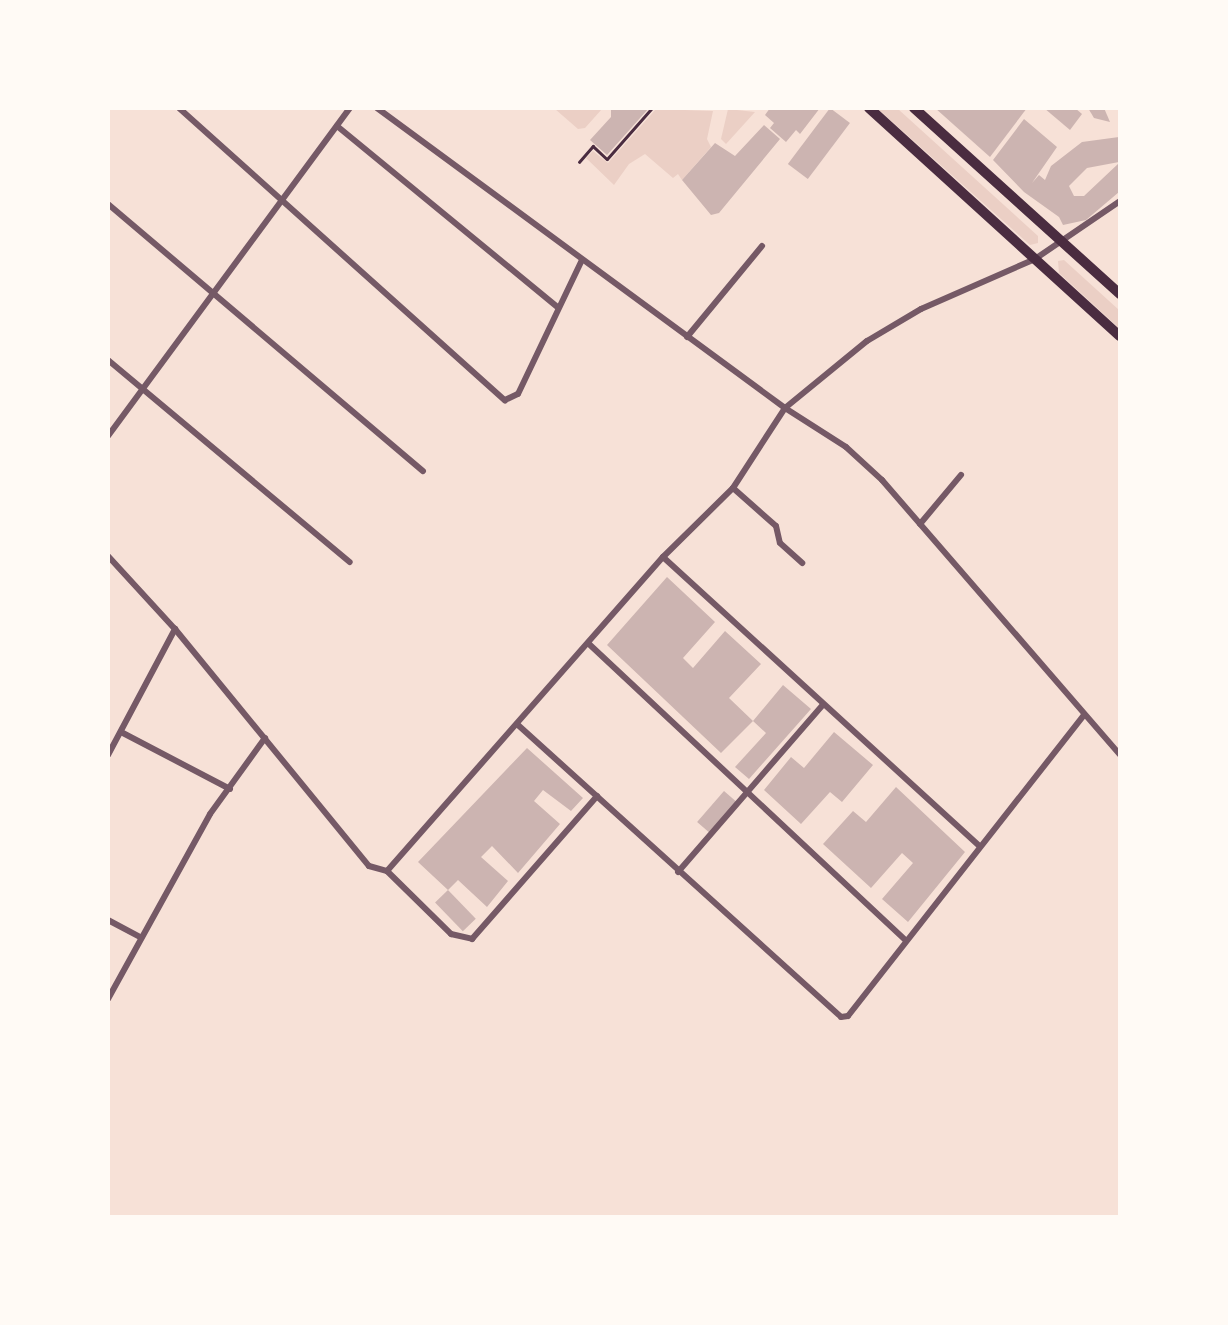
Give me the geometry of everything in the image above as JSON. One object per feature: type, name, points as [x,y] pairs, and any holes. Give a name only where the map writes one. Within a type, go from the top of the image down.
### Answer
[{"type":"highway","points":[[869,108],[1119,336]]},
{"type":"highway","points":[[914,108],[1119,294]]},
{"type":"street","points":[[179,108],[497,397],[505,400],[518,394],[557,307],[582,260]]},
{"type":"street","points":[[108,436],[350,108]]},
{"type":"street","points":[[377,108],[785,408],[846,447],[920,524],[1119,755]]},
{"type":"street","points":[[337,126],[557,307]]},
{"type":"street","points":[[387,871],[518,726],[663,557],[733,488],[785,408],[878,334],[921,309],[1035,259],[1063,243],[1119,201]]},
{"type":"street","points":[[108,204],[423,471]]},
{"type":"street","points":[[687,337],[762,246]]},
{"type":"street","points":[[108,360],[350,562]]},
{"type":"street","points":[[920,524],[961,475]]},
{"type":"street","points":[[733,488],[776,526],[780,543],[802,563]]},
{"type":"street","points":[[108,556],[175,629],[369,866],[387,871],[451,934],[472,939],[597,796]]},
{"type":"street","points":[[663,557],[822,706],[978,845]]},
{"type":"street","points":[[108,755],[175,629]]},
{"type":"street","points":[[589,644],[748,796],[905,940]]},
{"type":"street","points":[[678,872],[748,796],[822,706]]},
{"type":"street","points":[[518,726],[841,1017],[848,1016],[978,845],[1084,715]]},
{"type":"street","points":[[121,732],[230,789]]},
{"type":"street","points":[[108,999],[210,814],[265,738]]},
{"type":"street","points":[[108,920],[140,937]]},
{"type":"path","points":[[591,141],[607,159],[652,108]]},
{"type":"path","points":[[579,162],[593,146]]},
{"type":"shaded area","points":[[555,109],[602,109],[585,128],[578,129]]},
{"type":"shaded area","points":[[656,109],[713,111],[707,139],[711,147],[682,180],[678,174],[673,178],[645,154],[629,164],[614,185],[586,158],[593,151],[608,163]]},
{"type":"shaded area","points":[[728,109],[755,112],[726,144],[721,139]]},
{"type":"shaded area","points":[[878,109],[898,109],[1038,236],[1038,243],[1030,245]]},
{"type":"shaded area","points":[[1064,260],[1119,310],[1119,328],[1059,273],[1058,261]]},
{"type":"building","points":[[611,108],[649,108],[607,155],[590,140],[611,117]]},
{"type":"building","points":[[770,108],[820,108],[800,134],[796,130],[786,142],[770,128],[774,123],[765,115]]},
{"type":"building","points":[[830,108],[850,123],[808,179],[788,164]]},
{"type":"building","points":[[935,108],[1027,108],[990,157]]},
{"type":"building","points":[[1044,108],[1075,108],[1082,114],[1070,130]]},
{"type":"building","points":[[1088,108],[1104,108],[1110,122],[1094,118]]},
{"type":"building","points":[[1024,119],[1057,147],[1032,183],[1039,175],[1045,180],[1051,166],[1082,142],[1119,137],[1119,162],[1087,168],[1069,186],[1074,196],[1084,196],[1119,163],[1119,192],[1086,220],[1063,225],[1059,217],[1024,192],[993,160]]},
{"type":"building","points":[[764,125],[780,139],[719,213],[711,215],[682,180],[715,143],[735,156]]},
{"type":"building","points":[[667,577],[715,622],[683,658],[693,668],[725,631],[761,664],[729,698],[753,721],[721,753],[607,645]]},
{"type":"building","points":[[783,685],[811,709],[749,779],[735,767],[766,733],[753,721]]},
{"type":"building","points":[[834,732],[873,765],[842,802],[830,792],[801,824],[764,790],[791,757],[804,768]]},
{"type":"building","points":[[527,748],[583,798],[571,811],[543,790],[534,801],[560,824],[518,873],[492,846],[481,857],[508,881],[487,907],[458,880],[448,890],[418,862]]},
{"type":"building","points":[[896,787],[965,852],[908,922],[882,899],[913,863],[902,853],[871,888],[823,844],[853,811],[866,822]]},
{"type":"building","points":[[724,791],[738,803],[711,834],[697,822]]},
{"type":"building","points":[[448,890],[476,919],[463,931],[435,903]]}]
